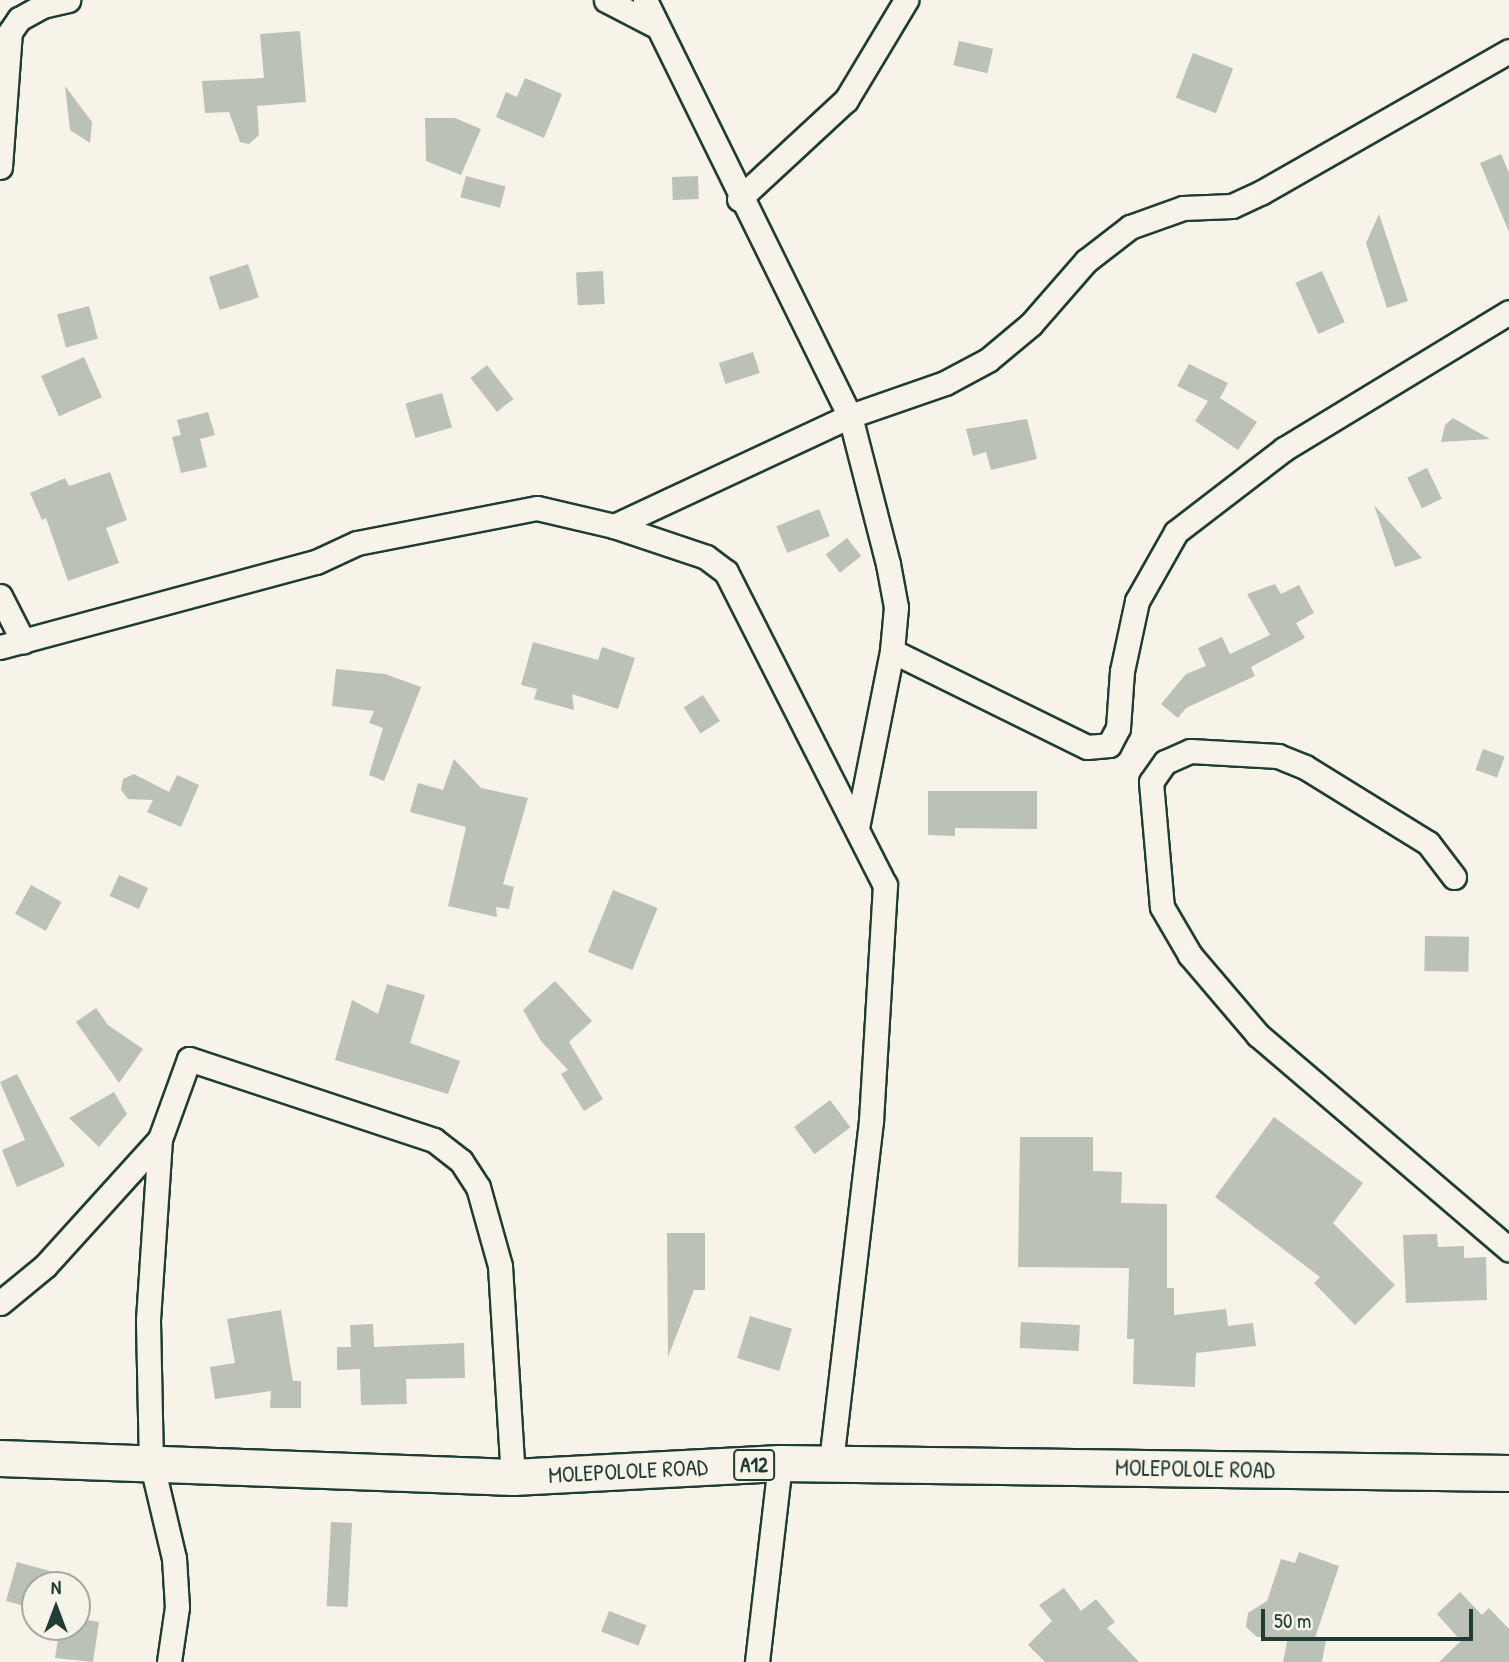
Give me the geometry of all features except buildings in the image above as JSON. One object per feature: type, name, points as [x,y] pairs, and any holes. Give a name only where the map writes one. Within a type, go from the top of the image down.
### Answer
[{"type":"main road","name":"MOLEPOLOLE ROAD","points":[[0,1458],[151,1461],[513,1476],[780,1464],[1509,1473]]},
{"type":"street","points":[[0,167],[10,32],[19,19],[42,6],[68,0]]},
{"type":"street","points":[[606,0],[656,26]]},
{"type":"street","points":[[645,0],[739,199],[850,416],[888,564],[896,607],[892,651],[857,827]]},
{"type":"street","points":[[739,199],[846,100],[906,0]]},
{"type":"street","points":[[614,526],[850,416],[945,383],[988,359],[1031,324],[1086,261],[1129,226],[1183,208],[1242,201],[1509,51]]},
{"type":"street","points":[[892,651],[1087,747],[1108,745],[1118,728],[1122,670],[1137,601],[1176,532],[1284,449],[1509,312]]},
{"type":"street","points":[[0,647],[316,562],[358,543],[537,508],[614,526],[706,557],[726,572],[886,886],[871,1121],[831,1464]]},
{"type":"street","points":[[0,596],[23,641]]},
{"type":"street","points":[[1454,877],[1428,843],[1305,766],[1278,756],[1190,751],[1165,762],[1151,782],[1162,906],[1190,955],[1258,1035],[1509,1249]]},
{"type":"street","points":[[169,1662],[177,1607],[174,1558],[151,1461],[148,1321],[160,1139],[188,1059],[434,1140],[461,1161],[478,1187],[500,1266],[513,1476]]},
{"type":"street","points":[[0,1303],[45,1266],[160,1139]]},
{"type":"street","points":[[757,1662],[780,1464]]}]
